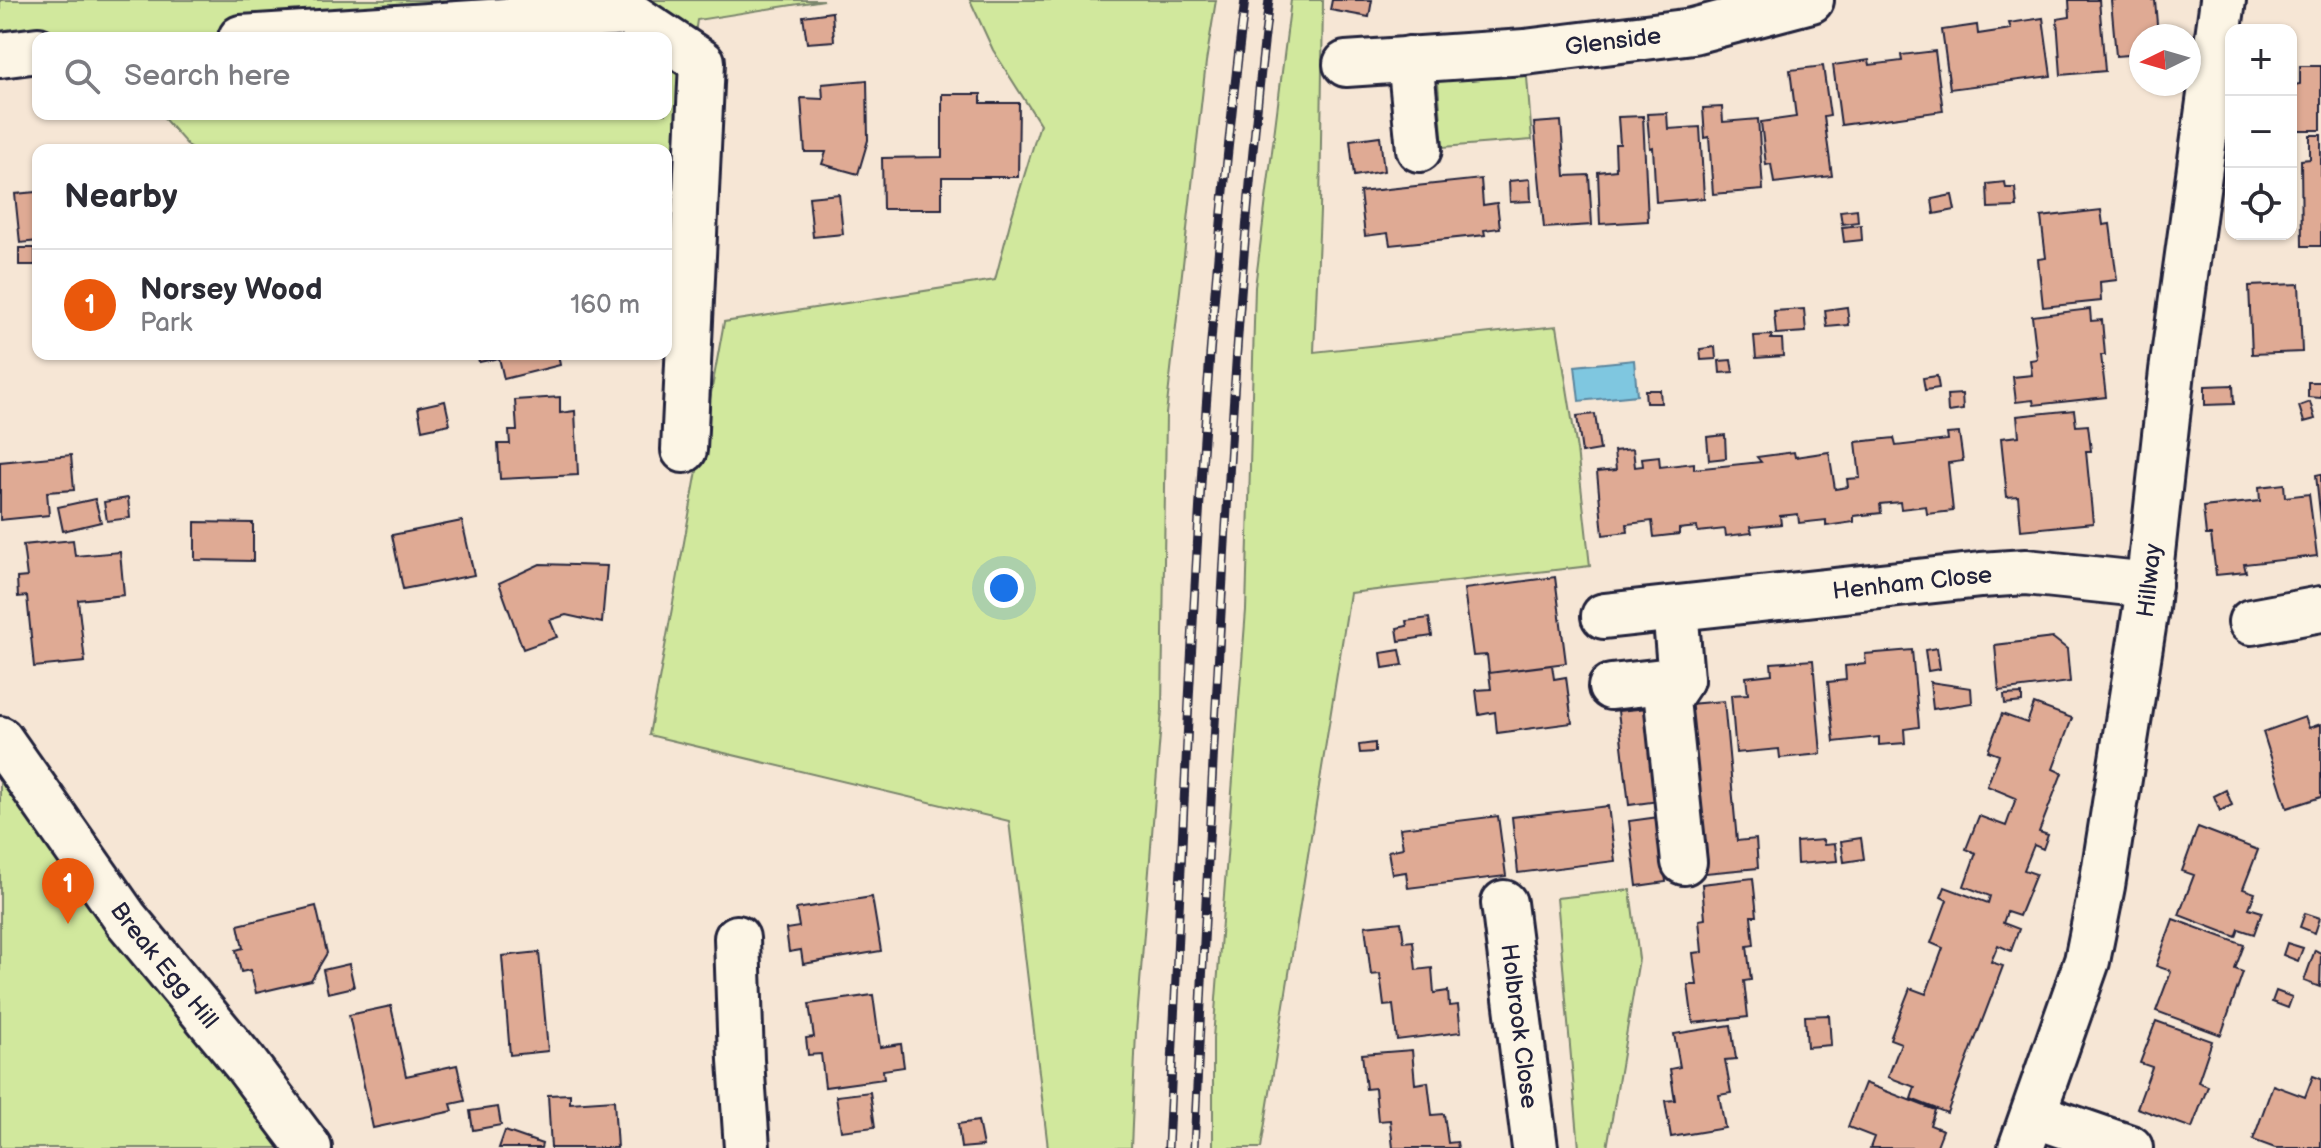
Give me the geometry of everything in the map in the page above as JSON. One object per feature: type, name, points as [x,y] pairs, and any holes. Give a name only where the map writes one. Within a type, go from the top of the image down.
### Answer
[{"type":"street","name":"Glenside","points":[[1346,64],[1525,52],[1693,31],[1811,0]]},
{"type":"street","name":"Hillway","points":[[2027,1131],[2087,961],[2102,886],[2149,585],[2172,371],[2223,0]]},
{"type":"street","points":[[334,32],[628,13],[657,32]]},
{"type":"street","points":[[672,42],[702,62],[684,450]]},
{"type":"street","points":[[0,55],[32,51]]},
{"type":"street","points":[[1410,59],[1419,149]]},
{"type":"street","name":"Henham Close","points":[[1604,616],[2011,573],[2063,575],[2149,585]]},
{"type":"street","points":[[1675,609],[1681,679],[1667,700],[1684,862]]},
{"type":"street","points":[[2251,622],[2321,609]]},
{"type":"street","points":[[1611,687],[1681,679]]},
{"type":"street","name":"Break Egg Hill","points":[[0,739],[126,919],[245,1063],[309,1148]]},
{"type":"street","name":"Holbrook Close","points":[[1504,903],[1535,1148]]},
{"type":"street","points":[[737,938],[747,1148]]},
{"type":"street","points":[[2027,1131],[2130,1148]]},
{"type":"green space","points":[[0,0],[824,0],[697,20],[672,189],[672,144],[187,144],[165,120],[672,120],[672,32],[32,32],[32,41],[0,55]]},
{"type":"green space","points":[[970,0],[1216,0],[1206,62],[1166,414],[1162,710],[1136,1032],[1131,1148],[1048,1148],[1009,821],[649,735],[724,322],[995,280],[1040,124],[993,50]]},
{"type":"green space","points":[[1291,0],[1323,0],[1314,352],[1557,326],[1577,450],[1590,566],[1350,593],[1261,1148],[1213,1148],[1213,1038],[1246,610],[1255,287]]},
{"type":"green space","points":[[1525,52],[1532,140],[1443,147],[1436,57]]},
{"type":"green space","points":[[0,742],[300,1148],[0,1148]]},
{"type":"green space","points":[[1630,890],[1639,959],[1607,1148],[1579,1148],[1557,898]]},
{"type":"water","points":[[1634,360],[1637,395],[1579,401],[1575,366]]},
{"type":"building","points":[[1332,0],[1372,0],[1369,17],[1330,10]]},
{"type":"building","points":[[2069,0],[2099,0],[2105,71],[2061,75],[2057,19],[2070,17]]},
{"type":"building","points":[[2111,0],[2155,0],[2157,24],[2129,24],[2129,55],[2116,56]]},
{"type":"building","points":[[832,12],[834,41],[807,43],[803,16]]},
{"type":"building","points":[[2043,18],[2051,76],[1950,89],[1942,30],[1977,25],[1978,34],[2011,29],[2009,23]]},
{"type":"building","points":[[1935,51],[1943,111],[1841,125],[1833,65],[1869,60],[1870,65],[1902,61],[1901,55]]},
{"type":"building","points":[[1823,66],[1830,116],[1824,117],[1832,176],[1774,183],[1771,164],[1766,165],[1761,122],[1796,117],[1790,70]]},
{"type":"building","points":[[2300,66],[2321,66],[2321,130],[2297,130],[2297,84],[2300,84]]},
{"type":"building","points":[[867,80],[868,140],[858,174],[822,164],[826,152],[805,152],[801,98],[823,99],[822,84]]},
{"type":"building","points":[[942,94],[981,94],[981,103],[1019,103],[1018,177],[942,177],[942,209],[883,209],[882,158],[942,157]]},
{"type":"building","points":[[1722,107],[1723,122],[1758,119],[1763,190],[1713,194],[1709,137],[1705,138],[1703,108]]},
{"type":"building","points":[[1667,113],[1668,129],[1700,127],[1704,198],[1656,202],[1653,147],[1650,148],[1647,114]]},
{"type":"building","points":[[1643,116],[1648,221],[1600,224],[1598,172],[1616,170],[1615,144],[1620,144],[1618,117]]},
{"type":"building","points":[[1561,121],[1565,176],[1589,175],[1592,225],[1544,228],[1534,123]]},
{"type":"building","points":[[2310,135],[2321,135],[2321,246],[2302,246],[2301,160],[2310,159]]},
{"type":"building","points":[[1380,136],[1384,171],[1354,176],[1350,140]]},
{"type":"building","points":[[1481,179],[1483,205],[1497,203],[1500,228],[1484,230],[1485,235],[1390,245],[1388,233],[1365,236],[1360,192]]},
{"type":"building","points":[[1530,179],[1531,201],[1510,202],[1509,181]]},
{"type":"building","points":[[2005,182],[2006,188],[2015,188],[2017,207],[1988,208],[1987,184]]},
{"type":"building","points":[[32,192],[32,242],[20,243],[15,194]]},
{"type":"building","points":[[839,194],[843,234],[813,237],[809,197]]},
{"type":"building","points":[[1952,195],[1955,210],[1934,214],[1932,199]]},
{"type":"building","points":[[1857,209],[1858,222],[1842,224],[1840,211]]},
{"type":"building","points":[[2101,210],[2103,225],[2110,224],[2117,280],[2100,282],[2101,301],[2043,307],[2038,259],[2046,258],[2041,217]]},
{"type":"building","points":[[1861,225],[1862,240],[1844,242],[1842,227]]},
{"type":"building","points":[[19,248],[32,248],[32,265],[19,265]]},
{"type":"building","points":[[2299,284],[2302,352],[2252,354],[2249,286]]},
{"type":"building","points":[[1847,307],[1849,325],[1827,327],[1825,310]]},
{"type":"building","points":[[1804,309],[1806,332],[1776,334],[1774,311]]},
{"type":"building","points":[[2090,309],[2091,321],[2102,320],[2105,355],[2101,355],[2106,397],[2034,405],[2033,400],[2016,402],[2013,377],[2032,375],[2030,360],[2037,359],[2032,316]]},
{"type":"building","points":[[1772,335],[1771,339],[1782,339],[1783,356],[1756,358],[1754,336]]},
{"type":"building","points":[[1715,347],[1716,359],[1701,360],[1700,349]]},
{"type":"building","points":[[499,360],[559,360],[560,365],[504,379]]},
{"type":"building","points":[[1731,360],[1733,372],[1720,373],[1719,361]]},
{"type":"building","points":[[1937,376],[1939,388],[1925,390],[1923,378]]},
{"type":"building","points":[[2308,382],[2321,382],[2321,398],[2308,397]]},
{"type":"building","points":[[2233,385],[2234,404],[2205,405],[2205,386]]},
{"type":"building","points":[[1645,390],[1660,390],[1661,403],[1646,403]]},
{"type":"building","points":[[1962,394],[1963,410],[1948,412],[1947,395]]},
{"type":"building","points":[[560,397],[560,413],[575,411],[578,475],[500,479],[498,444],[510,444],[509,431],[517,431],[515,400]]},
{"type":"building","points":[[445,401],[450,424],[422,430],[418,407]]},
{"type":"building","points":[[2310,402],[2315,419],[2304,422],[2299,406]]},
{"type":"building","points":[[2074,410],[2076,426],[2088,425],[2091,451],[2086,451],[2093,523],[2021,530],[2018,496],[2007,497],[2001,438],[2019,436],[2017,416]]},
{"type":"building","points":[[1595,414],[1600,450],[1582,453],[1577,416]]},
{"type":"building","points":[[1959,433],[1963,461],[1948,463],[1953,511],[1927,514],[1926,506],[1901,509],[1900,502],[1880,504],[1881,513],[1854,516],[1854,522],[1826,526],[1826,520],[1799,523],[1798,514],[1780,516],[1781,524],[1750,527],[1752,533],[1726,536],[1725,529],[1698,532],[1697,527],[1679,529],[1679,534],[1654,537],[1652,521],[1627,524],[1628,532],[1603,535],[1597,472],[1616,470],[1614,451],[1633,449],[1635,467],[1643,466],[1642,458],[1659,456],[1660,467],[1694,463],[1694,469],[1761,462],[1757,457],[1794,452],[1795,457],[1829,452],[1835,489],[1848,487],[1847,479],[1860,478],[1856,442],[1894,438],[1896,446],[1948,440],[1947,434]]},
{"type":"building","points":[[1725,435],[1726,458],[1709,460],[1707,437]]},
{"type":"building","points":[[71,455],[74,490],[47,492],[49,515],[0,520],[0,462]]},
{"type":"building","points":[[2321,474],[2321,522],[2316,475]]},
{"type":"building","points":[[2284,484],[2285,497],[2309,494],[2317,556],[2244,564],[2246,572],[2216,575],[2211,535],[2206,535],[2203,507],[2260,501],[2259,487]]},
{"type":"building","points":[[128,498],[130,518],[107,521],[104,502]]},
{"type":"building","points":[[95,499],[101,522],[63,531],[58,507]]},
{"type":"building","points":[[462,521],[474,575],[403,589],[392,535]]},
{"type":"building","points":[[195,522],[253,523],[253,561],[195,560]]},
{"type":"building","points":[[73,540],[75,556],[120,552],[124,595],[78,600],[85,662],[34,667],[27,596],[18,597],[17,578],[27,577],[23,545]]},
{"type":"building","points":[[540,564],[607,566],[602,623],[566,615],[550,620],[557,637],[523,649],[499,583]]},
{"type":"building","points":[[1555,577],[1566,663],[1489,673],[1487,655],[1473,656],[1464,589]]},
{"type":"building","points":[[1429,618],[1432,636],[1399,641],[1397,628],[1407,626],[1406,621]]},
{"type":"building","points":[[2053,638],[2067,649],[2070,682],[1999,691],[1995,645]]},
{"type":"building","points":[[1937,648],[1940,669],[1928,671],[1925,650]]},
{"type":"building","points":[[1400,650],[1403,665],[1383,668],[1381,653]]},
{"type":"building","points":[[1912,650],[1919,727],[1904,729],[1905,743],[1879,745],[1879,737],[1834,742],[1828,682],[1846,680],[1845,666],[1866,664],[1865,654]]},
{"type":"building","points":[[1813,660],[1821,754],[1780,758],[1779,749],[1736,753],[1731,695],[1748,694],[1746,677],[1772,674],[1771,663]]},
{"type":"building","points":[[1552,665],[1554,679],[1566,677],[1572,723],[1497,733],[1495,712],[1479,715],[1476,690],[1491,689],[1489,673]]},
{"type":"building","points":[[1930,682],[1971,688],[1972,703],[1933,709]]},
{"type":"building","points":[[2022,694],[2022,702],[2005,704],[2004,695]]},
{"type":"building","points":[[1724,701],[1737,841],[1756,839],[1758,868],[1706,873],[1689,704]]},
{"type":"building","points":[[2034,704],[2072,718],[2053,769],[2062,773],[2039,832],[2048,835],[2043,849],[2034,845],[2024,870],[2036,874],[2019,916],[2007,912],[2003,923],[2019,929],[2011,951],[1998,945],[1991,962],[2003,966],[1947,1113],[1911,1099],[1915,1087],[1888,1077],[1901,1043],[1890,1039],[1910,988],[1926,994],[1943,948],[1931,943],[1947,900],[1941,897],[1945,887],[1988,903],[1990,896],[1964,886],[1976,853],[1966,849],[1979,816],[2006,826],[2016,798],[1987,786],[1999,755],[1988,751],[2002,714],[2027,723]]},
{"type":"building","points":[[1648,708],[1659,801],[1629,805],[1618,711]]},
{"type":"building","points":[[2305,717],[2309,728],[2321,724],[2321,797],[2287,808],[2263,732]]},
{"type":"building","points":[[1375,743],[1375,752],[1360,753],[1359,745]]},
{"type":"building","points":[[2226,790],[2232,805],[2220,811],[2214,796]]},
{"type":"building","points":[[1608,806],[1615,861],[1518,873],[1512,817]]},
{"type":"building","points":[[1498,816],[1506,876],[1408,888],[1406,872],[1392,874],[1388,851],[1403,848],[1400,828]]},
{"type":"building","points":[[1659,817],[1666,882],[1637,886],[1629,821]]},
{"type":"building","points":[[2198,827],[2258,850],[2243,889],[2255,893],[2249,908],[2262,912],[2254,934],[2239,929],[2236,937],[2179,915],[2194,875],[2182,871]]},
{"type":"building","points":[[1861,838],[1864,859],[1844,862],[1841,841]]},
{"type":"building","points":[[1823,840],[1824,845],[1835,844],[1837,861],[1797,864],[1796,842]]},
{"type":"building","points":[[1753,878],[1757,916],[1751,916],[1754,945],[1747,946],[1751,980],[1744,981],[1748,1017],[1693,1023],[1688,985],[1697,985],[1693,953],[1702,952],[1699,920],[1705,919],[1702,884]]},
{"type":"building","points":[[872,897],[881,951],[803,964],[801,950],[789,952],[786,929],[799,927],[796,909]]},
{"type":"building","points":[[316,906],[327,953],[311,980],[256,993],[250,970],[241,972],[236,950],[243,948],[238,925]]},
{"type":"building","points":[[2305,913],[2320,918],[2315,933],[2300,927]]},
{"type":"building","points":[[2173,919],[2244,945],[2235,969],[2243,972],[2221,1035],[2156,1011],[2171,971],[2156,966]]},
{"type":"building","points":[[1401,922],[1404,942],[1413,941],[1416,970],[1432,968],[1434,993],[1448,991],[1449,1006],[1458,1005],[1461,1032],[1397,1040],[1393,1005],[1384,1006],[1380,974],[1371,975],[1365,926]]},
{"type":"building","points":[[2287,943],[2303,948],[2298,961],[2283,955]]},
{"type":"building","points":[[2315,950],[2321,953],[2320,987],[2304,981]]},
{"type":"building","points":[[539,952],[548,1051],[510,1055],[502,956]]},
{"type":"building","points":[[349,964],[354,987],[328,993],[323,970]]},
{"type":"building","points":[[2276,991],[2292,997],[2288,1008],[2272,1002]]},
{"type":"building","points":[[873,995],[880,1047],[901,1044],[904,1067],[883,1070],[884,1079],[825,1087],[821,1054],[808,1055],[806,1038],[814,1037],[809,1004]]},
{"type":"building","points":[[391,1006],[406,1076],[457,1065],[465,1101],[451,1104],[453,1111],[373,1128],[349,1015]]},
{"type":"building","points":[[1829,1015],[1831,1045],[1807,1047],[1805,1016]]},
{"type":"building","points":[[2156,1021],[2212,1041],[2198,1082],[2208,1086],[2192,1128],[2137,1108],[2152,1067],[2140,1063]]},
{"type":"building","points":[[1731,1025],[1736,1059],[1725,1060],[1731,1093],[1719,1095],[1725,1128],[1671,1137],[1665,1101],[1675,1100],[1670,1069],[1680,1067],[1674,1034]]},
{"type":"building","points":[[1412,1050],[1415,1084],[1428,1082],[1432,1115],[1444,1114],[1448,1143],[1457,1142],[1458,1148],[1393,1148],[1390,1120],[1378,1121],[1375,1088],[1366,1089],[1362,1054]]},
{"type":"building","points":[[2313,1076],[2321,1079],[2321,1148],[2275,1148],[2253,1140],[2273,1085],[2305,1097]]},
{"type":"building","points":[[1865,1083],[1935,1110],[1930,1125],[1943,1130],[1936,1148],[1870,1148],[1874,1137],[1848,1127]]},
{"type":"building","points":[[870,1092],[875,1127],[841,1131],[836,1096]]},
{"type":"building","points":[[570,1094],[570,1103],[614,1100],[617,1148],[551,1148],[548,1095]]},
{"type":"building","points":[[498,1107],[501,1125],[473,1130],[470,1111]]},
{"type":"building","points":[[978,1121],[983,1146],[961,1148],[958,1124]]},
{"type":"building","points":[[505,1131],[542,1144],[541,1148],[499,1148]]},
{"type":"railway","points":[[1168,1148],[1205,430],[1215,286],[1245,0]]},
{"type":"railway","points":[[1194,1148],[1236,357],[1250,179],[1269,0]]},
{"type":"place","name":"Norsey Wood","points":[[68,924]]}]
